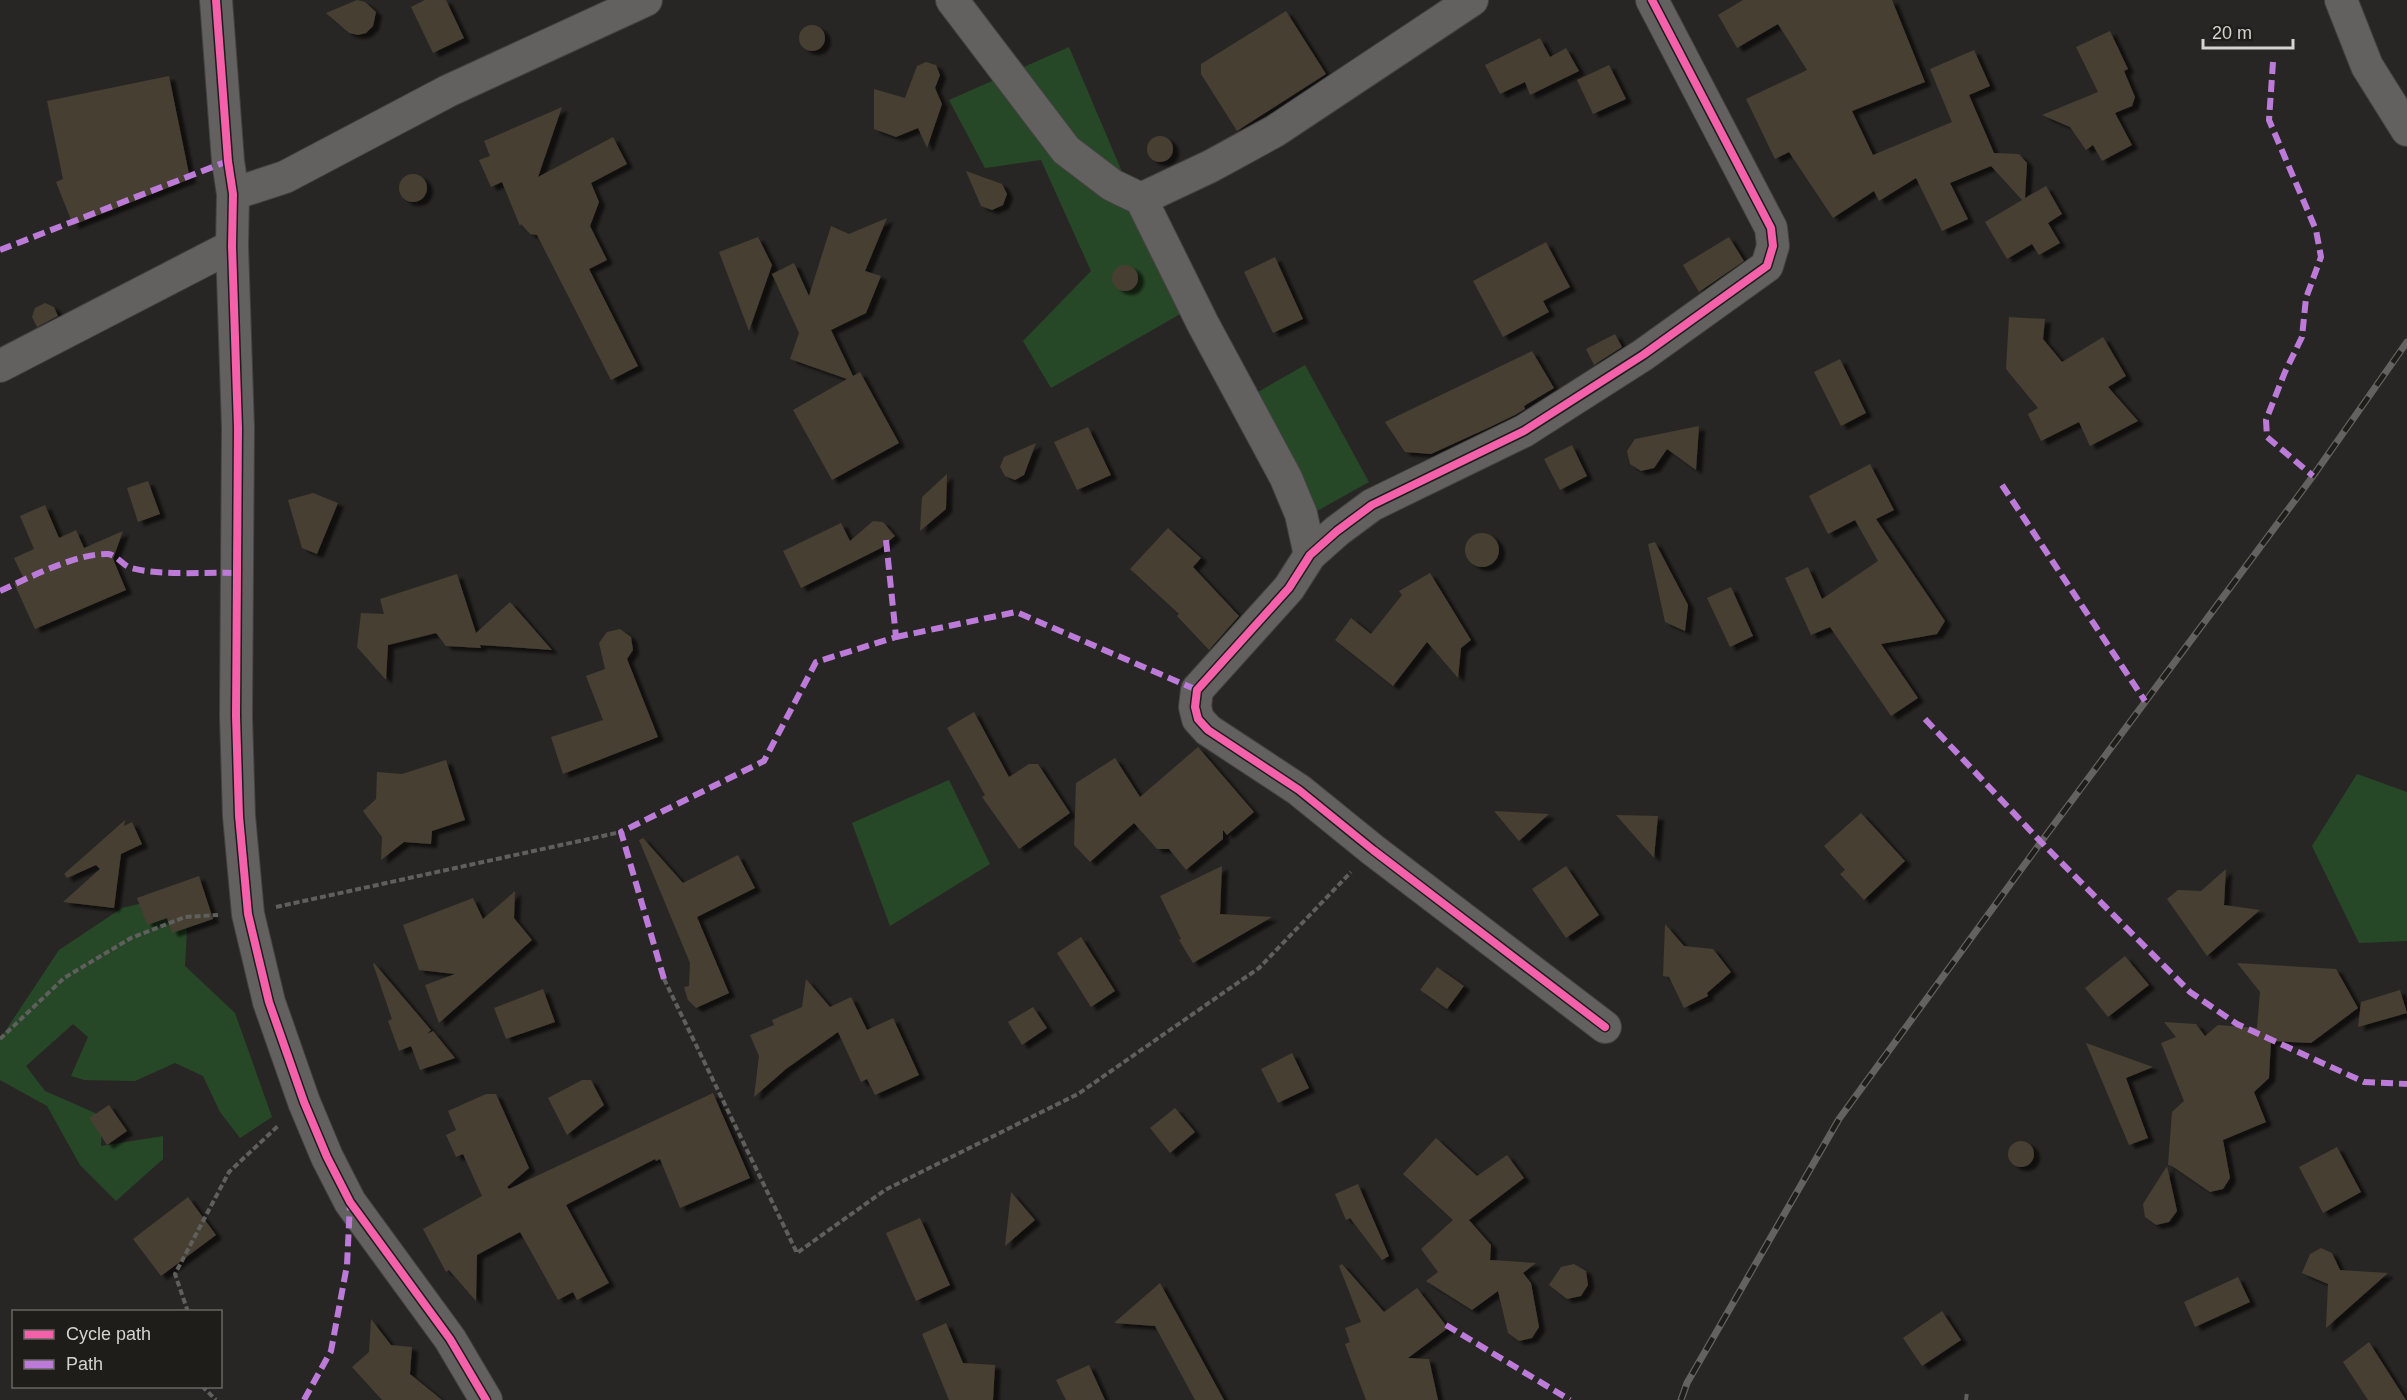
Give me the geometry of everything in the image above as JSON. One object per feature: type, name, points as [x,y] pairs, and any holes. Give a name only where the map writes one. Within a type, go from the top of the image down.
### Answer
[{"type":"street","points":[[216,0],[228,161],[233,194],[232,246],[238,428],[236,716],[239,816],[248,914],[269,1002],[304,1102],[327,1157],[350,1202],[450,1339],[486,1400]]},
{"type":"street","points":[[952,0],[1066,150],[1112,185],[1142,199],[1203,324],[1286,478],[1301,514],[1310,555]]},
{"type":"street","points":[[1142,199],[1211,166],[1275,131],[1472,0]]},
{"type":"street","points":[[1605,1027],[1373,850],[1299,790],[1220,740],[1198,719],[1195,707],[1197,690],[1289,588],[1310,555],[1337,531],[1372,506],[1524,431],[1643,354],[1767,266],[1773,246],[1771,228],[1652,0]]},
{"type":"street","points":[[2341,0],[2367,66],[2407,130]]},
{"type":"street","points":[[233,194],[285,177],[448,91],[631,3]]},
{"type":"street","points":[[0,366],[232,246]]},
{"type":"path","points":[[0,1038],[64,978],[131,938],[185,917],[248,914],[621,832]]},
{"type":"path","points":[[664,979],[797,1253],[885,1190],[1078,1094],[1259,968],[1373,850]]},
{"type":"path","points":[[188,1310],[175,1274],[229,1172],[304,1102]]},
{"type":"path","points":[[204,1388],[216,1400]]},
{"type":"path","points":[[1966,1400],[1967,1392]]},
{"type":"green space","points":[[1069,47],[1182,313],[1051,388],[1023,341],[1091,271],[1041,160],[985,168],[949,100]]},
{"type":"green space","points":[[1305,365],[1369,482],[1308,516],[1244,400]]},
{"type":"green space","points":[[2357,774],[2407,792],[2407,941],[2359,943],[2312,846]]},
{"type":"green space","points":[[949,780],[990,864],[890,926],[852,823]]},
{"type":"green space","points":[[189,892],[185,966],[235,1013],[272,1117],[240,1138],[220,1112],[203,1076],[175,1063],[135,1081],[84,1080],[71,1076],[88,1037],[73,1024],[26,1066],[45,1091],[102,1116],[101,1146],[163,1136],[163,1159],[116,1201],[80,1165],[47,1106],[0,1080],[0,1039],[59,950],[122,908]]},
{"type":"building","points":[[357,0],[365,2],[376,12],[373,26],[366,33],[358,35],[349,33],[326,13]]},
{"type":"building","points":[[425,0],[446,0],[464,38],[433,53],[411,7]]},
{"type":"building","points":[[1743,0],[1892,0],[1925,82],[1852,111],[1873,155],[1952,122],[1930,69],[1974,50],[1990,86],[1969,95],[1994,153],[2019,154],[2027,163],[2025,198],[2046,186],[2062,214],[2048,223],[2060,243],[2039,255],[2032,244],[2007,259],[1985,222],[2022,200],[1991,166],[1950,183],[1968,219],[1942,231],[1916,178],[1879,201],[1874,191],[1833,218],[1789,152],[1775,159],[1746,99],[1807,70],[1778,24],[1737,48],[1718,15]]},
{"type":"building","points":[[1286,11],[1326,74],[1237,131],[1201,74],[1201,64]]},
{"type":"building","points":[[812,25],[821,29],[825,38],[821,47],[812,51],[803,47],[799,38],[803,29]]},
{"type":"building","points":[[2110,31],[2128,69],[2124,71],[2135,97],[2132,106],[2115,113],[2132,145],[2102,161],[2093,145],[2086,150],[2070,127],[2042,115],[2098,92],[2076,47]]},
{"type":"building","points":[[1540,38],[1550,57],[1566,48],[1579,71],[1530,95],[1525,82],[1500,94],[1485,65]]},
{"type":"building","points":[[926,62],[936,65],[940,75],[935,88],[942,104],[927,148],[918,128],[896,137],[874,129],[874,89],[905,98],[917,66]]},
{"type":"building","points":[[1609,65],[1626,99],[1593,114],[1577,80]]},
{"type":"building","points":[[169,76],[190,179],[73,225],[56,182],[63,179],[47,101]]},
{"type":"building","points":[[562,107],[538,177],[613,137],[627,164],[591,183],[599,202],[590,226],[607,260],[589,269],[638,366],[611,380],[537,235],[530,234],[521,224],[520,226],[502,182],[491,187],[479,160],[490,156],[484,141]]},
{"type":"building","points":[[1160,136],[1169,140],[1173,149],[1169,158],[1160,162],[1151,158],[1147,149],[1151,140]]},
{"type":"building","points":[[966,171],[1002,184],[1007,194],[1003,205],[992,210],[981,206]]},
{"type":"building","points":[[413,174],[423,178],[427,188],[423,198],[413,202],[403,198],[399,188],[403,178]]},
{"type":"building","points":[[887,218],[865,271],[881,276],[866,313],[831,330],[853,376],[860,372],[899,443],[832,480],[793,410],[847,379],[790,359],[799,333],[772,274],[794,263],[809,296],[831,226],[849,234]]},
{"type":"building","points":[[758,237],[772,265],[749,331],[719,252]]},
{"type":"building","points":[[1729,237],[1744,261],[1699,292],[1683,265]]},
{"type":"building","points":[[1546,242],[1570,287],[1543,301],[1549,312],[1503,337],[1473,281]]},
{"type":"building","points":[[1275,257],[1303,319],[1273,333],[1244,272]]},
{"type":"building","points":[[1125,265],[1134,269],[1138,278],[1134,287],[1125,291],[1116,287],[1112,278],[1116,269]]},
{"type":"building","points":[[45,303],[54,307],[58,316],[37,327],[32,317],[35,308]]},
{"type":"building","points":[[2009,317],[2045,319],[2043,339],[2062,362],[2103,337],[2126,376],[2108,387],[2138,421],[2090,446],[2079,422],[2041,441],[2028,414],[2038,408],[2006,369]]},
{"type":"building","points":[[1615,334],[1622,347],[1594,365],[1586,349]]},
{"type":"building","points":[[1532,351],[1554,388],[1524,406],[1525,409],[1515,415],[1431,454],[1405,452],[1385,422]]},
{"type":"building","points":[[1840,359],[1866,413],[1841,426],[1814,372]]},
{"type":"building","points":[[1699,426],[1696,470],[1667,449],[1654,468],[1641,471],[1630,464],[1627,451],[1635,439]]},
{"type":"building","points":[[1088,427],[1111,475],[1077,490],[1054,442]]},
{"type":"building","points":[[1036,443],[1024,475],[1015,480],[1005,476],[1000,467],[1004,457]]},
{"type":"building","points":[[1572,445],[1587,476],[1560,490],[1544,459]]},
{"type":"building","points":[[1870,464],[1894,510],[1876,519],[1945,621],[1937,634],[1881,644],[1918,698],[1891,716],[1830,627],[1811,635],[1785,578],[1808,567],[1822,599],[1878,561],[1855,520],[1828,534],[1809,496]]},
{"type":"building","points":[[947,474],[946,509],[920,531],[922,497]]},
{"type":"building","points":[[148,481],[160,514],[138,522],[127,488]]},
{"type":"building","points":[[313,493],[338,503],[317,554],[302,548],[288,500]]},
{"type":"building","points":[[45,505],[59,538],[76,530],[84,548],[123,531],[113,559],[126,590],[35,629],[14,583],[24,579],[14,558],[34,549],[20,516]]},
{"type":"building","points":[[873,521],[883,522],[895,536],[881,548],[801,588],[783,551],[841,523],[850,541]]},
{"type":"building","points":[[1168,528],[1201,558],[1193,567],[1239,616],[1209,650],[1177,616],[1179,614],[1130,569]]},
{"type":"building","points":[[1482,533],[1494,538],[1499,550],[1494,562],[1482,567],[1470,562],[1465,550],[1470,538]]},
{"type":"building","points":[[1655,542],[1688,605],[1685,631],[1665,622],[1648,544]]},
{"type":"building","points":[[1430,573],[1471,640],[1461,648],[1458,678],[1427,642],[1393,686],[1335,640],[1351,618],[1371,634],[1402,595],[1399,591]]},
{"type":"building","points":[[457,574],[476,633],[510,602],[552,650],[480,645],[481,648],[446,646],[436,633],[388,645],[386,680],[357,647],[361,613],[384,614],[380,599]]},
{"type":"building","points":[[1731,587],[1753,636],[1730,647],[1707,598]]},
{"type":"building","points":[[620,629],[631,637],[633,650],[627,659],[658,737],[563,774],[551,737],[603,720],[586,676],[605,669],[599,643],[607,632]]},
{"type":"building","points":[[974,712],[1009,777],[1029,764],[1038,764],[1070,813],[1019,849],[982,797],[985,795],[947,728]]},
{"type":"building","points":[[1198,747],[1254,812],[1227,835],[1223,830],[1223,839],[1186,870],[1169,849],[1157,849],[1134,823],[1090,862],[1074,845],[1076,783],[1115,758],[1140,797]]},
{"type":"building","points":[[446,760],[465,820],[432,831],[431,844],[404,842],[381,860],[382,837],[363,811],[376,799],[377,772],[402,774]]},
{"type":"building","points":[[1494,811],[1549,814],[1519,841]]},
{"type":"building","points":[[1861,813],[1905,861],[1864,900],[1840,874],[1845,870],[1824,846]]},
{"type":"building","points":[[1616,815],[1658,816],[1654,858]]},
{"type":"building","points":[[125,820],[124,826],[132,822],[142,844],[121,854],[114,908],[63,902],[100,869],[96,865],[67,878],[64,874]]},
{"type":"building","points":[[643,838],[683,883],[738,855],[755,888],[697,917],[729,993],[696,1008],[688,1000],[684,987],[689,986],[690,963],[639,840]]},
{"type":"building","points":[[1222,866],[1220,914],[1272,917],[1193,963],[1179,940],[1181,939],[1160,896]]},
{"type":"building","points":[[1566,866],[1599,915],[1566,938],[1532,889]]},
{"type":"building","points":[[2226,869],[2224,905],[2260,910],[2207,956],[2167,899],[2178,890],[2201,891]]},
{"type":"building","points":[[199,876],[213,919],[172,933],[167,918],[147,925],[137,898]]},
{"type":"building","points":[[515,891],[514,918],[532,940],[439,1023],[425,985],[455,974],[419,970],[403,925],[473,898],[483,919]]},
{"type":"building","points":[[1665,924],[1684,946],[1713,949],[1731,972],[1707,993],[1708,996],[1684,1008],[1669,977],[1663,976]]},
{"type":"building","points":[[1081,937],[1115,991],[1091,1007],[1057,953]]},
{"type":"building","points":[[2125,956],[2149,985],[2108,1017],[2085,988]]},
{"type":"building","points":[[374,963],[431,1030],[427,1034],[433,1031],[455,1058],[420,1070],[411,1046],[399,1051],[388,1021],[392,1019]]},
{"type":"building","points":[[2237,963],[2336,969],[2358,1008],[2311,1043],[2271,1041],[2269,1078],[2254,1092],[2266,1122],[2223,1140],[2230,1178],[2223,1189],[2210,1192],[2168,1165],[2172,1112],[2184,1101],[2161,1043],[2176,1037],[2164,1022],[2196,1024],[2205,1036],[2218,1025],[2257,1028],[2260,992]]},
{"type":"building","points":[[1437,967],[1464,986],[1447,1009],[1420,990]]},
{"type":"building","points":[[806,979],[830,1007],[851,997],[867,1030],[893,1018],[919,1075],[875,1095],[867,1079],[861,1082],[838,1032],[786,1069],[754,1097],[759,1056],[750,1035],[774,1025],[772,1020],[802,1007]]},
{"type":"building","points":[[543,989],[555,1022],[506,1039],[494,1008]]},
{"type":"building","points":[[2400,990],[2407,1013],[2358,1027],[2361,1002]]},
{"type":"building","points":[[1033,1007],[1047,1028],[1022,1045],[1008,1022]]},
{"type":"building","points":[[2086,1043],[2153,1067],[2126,1078],[2148,1138],[2129,1145]]},
{"type":"building","points":[[1292,1053],[1309,1088],[1278,1103],[1261,1069]]},
{"type":"building","points":[[582,1080],[591,1080],[604,1105],[567,1135],[548,1098]]},
{"type":"building","points":[[713,1093],[750,1178],[680,1208],[660,1159],[656,1161],[655,1159],[566,1205],[609,1283],[577,1300],[573,1292],[558,1300],[520,1232],[477,1255],[476,1301],[449,1270],[446,1272],[423,1229],[482,1196],[463,1154],[456,1157],[446,1135],[456,1130],[448,1111],[486,1094],[496,1094],[529,1168],[507,1187],[509,1189]]},
{"type":"building","points":[[109,1105],[127,1131],[107,1145],[89,1118]]},
{"type":"building","points":[[1175,1108],[1195,1132],[1170,1153],[1150,1128]]},
{"type":"building","points":[[1436,1138],[1477,1176],[1507,1155],[1524,1178],[1469,1220],[1491,1245],[1490,1260],[1536,1263],[1523,1273],[1531,1283],[1539,1327],[1532,1338],[1519,1341],[1508,1333],[1498,1291],[1472,1310],[1426,1281],[1438,1272],[1421,1249],[1453,1220],[1403,1174]]},
{"type":"building","points":[[2021,1141],[2030,1145],[2034,1154],[2030,1163],[2021,1167],[2012,1163],[2008,1154],[2012,1145]]},
{"type":"building","points":[[2337,1147],[2361,1192],[2323,1213],[2299,1167]]},
{"type":"building","points":[[2167,1166],[2177,1211],[2169,1222],[2156,1225],[2145,1217],[2143,1204]]},
{"type":"building","points":[[1358,1184],[1389,1256],[1382,1260],[1350,1218],[1346,1220],[1335,1194]]},
{"type":"building","points":[[1011,1192],[1035,1220],[1005,1246]]},
{"type":"building","points":[[188,1197],[216,1235],[161,1276],[133,1239]]},
{"type":"building","points":[[920,1218],[950,1285],[916,1301],[886,1233]]},
{"type":"building","points":[[2321,1248],[2332,1253],[2340,1270],[2388,1273],[2326,1328],[2328,1284],[2302,1273],[2310,1254]]},
{"type":"building","points":[[1342,1264],[1384,1312],[1417,1288],[1448,1328],[1408,1358],[1429,1359],[1438,1400],[1366,1400],[1345,1344],[1350,1342],[1345,1328],[1361,1322],[1339,1266]]},
{"type":"building","points":[[1574,1264],[1586,1271],[1588,1285],[1581,1296],[1567,1299],[1549,1285],[1561,1267]]},
{"type":"building","points":[[2238,1277],[2250,1302],[2195,1327],[2184,1302]]},
{"type":"building","points":[[1160,1283],[1224,1400],[1195,1400],[1155,1326],[1114,1323]]},
{"type":"building","points":[[1942,1311],[1961,1340],[1922,1366],[1903,1338]]},
{"type":"building","points":[[371,1319],[391,1345],[412,1347],[410,1374],[442,1400],[382,1400],[352,1367],[369,1352]]},
{"type":"building","points":[[946,1323],[963,1363],[995,1365],[993,1400],[949,1400],[922,1334]]},
{"type":"building","points":[[2369,1342],[2406,1400],[2368,1400],[2343,1362]]},
{"type":"building","points":[[1089,1365],[1105,1400],[1066,1400],[1056,1380]]},
{"type":"railway","points":[[1681,1400],[1687,1383],[1839,1119],[2313,476],[2407,342]]},
{"type":"marked path","points":[[2273,62],[2269,120],[2316,230],[2321,257],[2306,298],[2302,337],[2266,420],[2267,437],[2313,476]]},
{"type":"marked path","points":[[0,250],[228,161]]},
{"type":"marked path","points":[[2002,485],[2145,701]]},
{"type":"marked path","points":[[664,979],[621,832],[764,761],[816,662],[896,637],[886,540]]},
{"type":"marked path","points":[[0,591],[53,567],[82,558],[108,554],[128,567],[143,570],[169,573],[236,573]]},
{"type":"marked path","points":[[896,637],[1016,612],[1197,690]]},
{"type":"marked path","points":[[1925,719],[2041,842],[2190,992],[2237,1024],[2364,1082],[2407,1084]]},
{"type":"marked path","points":[[304,1400],[331,1351],[347,1265],[350,1204]]},
{"type":"marked path","points":[[1446,1325],[1570,1400]]},
{"type":"cycle path","points":[[216,0],[228,161],[233,194],[232,246],[238,428],[236,716],[239,816],[248,914],[269,1002],[304,1102],[327,1157],[350,1202],[450,1339],[486,1400]]},
{"type":"cycle path","points":[[1605,1027],[1373,850],[1299,790],[1208,730],[1198,719],[1195,707],[1197,690],[1289,588],[1310,555],[1337,531],[1372,505],[1524,431],[1643,355],[1767,266],[1773,246],[1771,228],[1652,0]]}]
